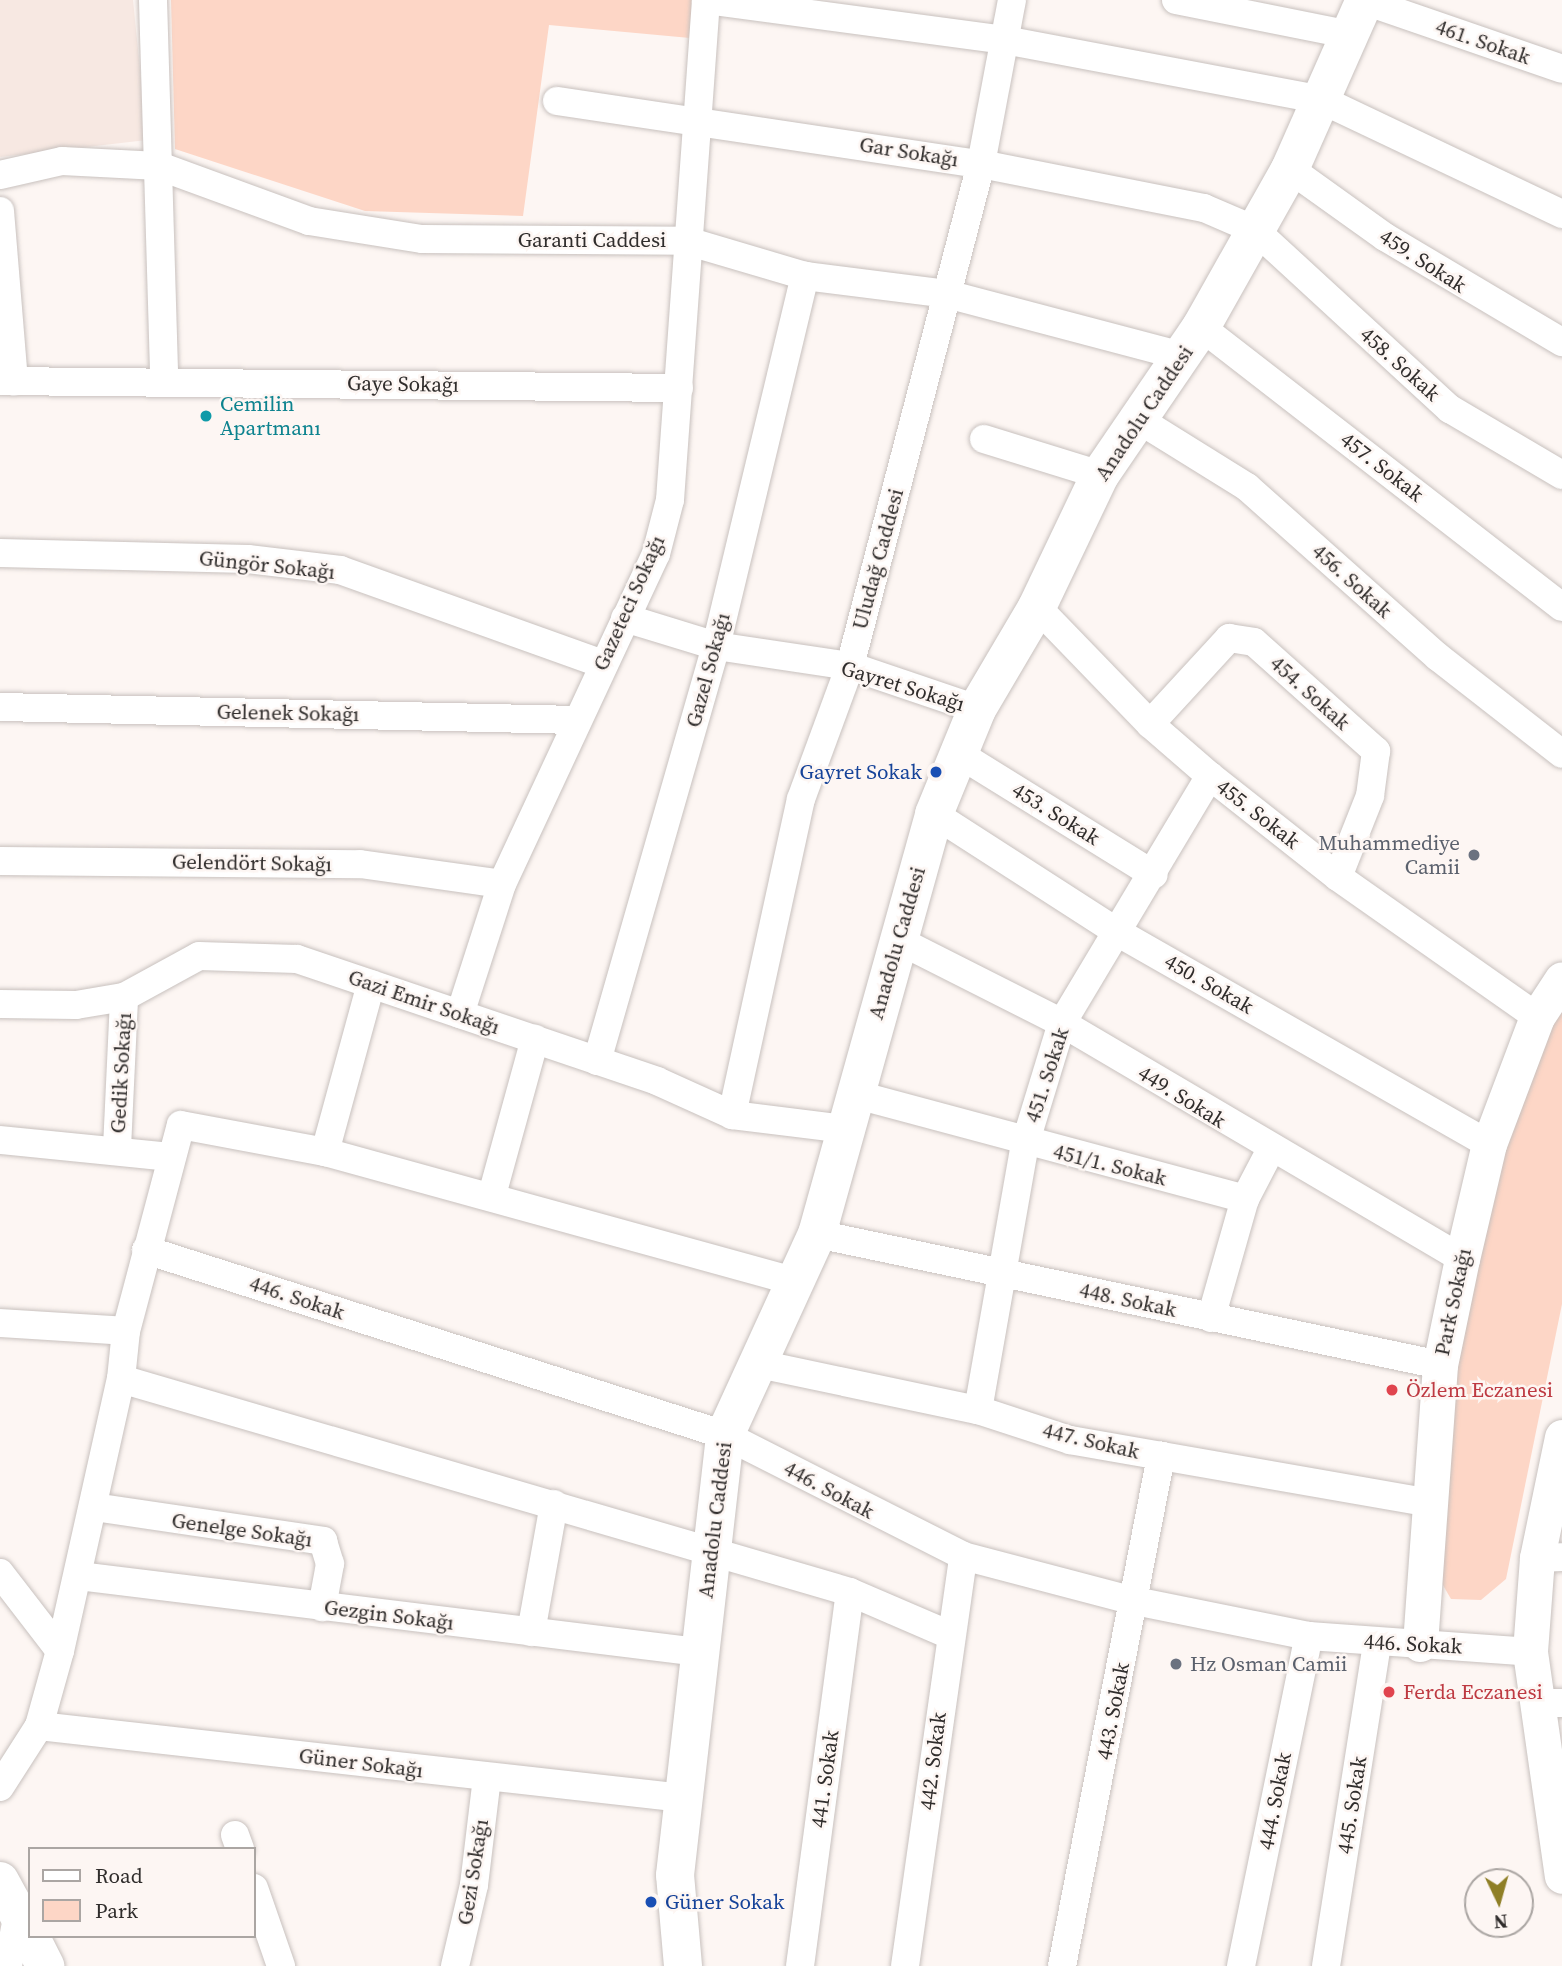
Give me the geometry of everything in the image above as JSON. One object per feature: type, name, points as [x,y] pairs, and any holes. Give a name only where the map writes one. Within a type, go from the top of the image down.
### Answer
[{"type":"main road","name":"Anadolu Caddesi","points":[[683,1966],[675,1875],[725,1435],[759,1364],[792,1281],[817,1234],[849,1111],[934,814],[977,709],[1037,607],[1100,475],[1136,418],[1192,342],[1290,169],[1360,12]]},
{"type":"main road","points":[[19,1916],[28,1933]]},
{"type":"main road","points":[[30,1938],[45,1966]]},
{"type":"street","points":[[153,0],[164,381]]},
{"type":"street","points":[[706,0],[1005,40],[1322,100],[1562,214]]},
{"type":"street","name":"Gazeteci Sokağı","points":[[460,1014],[502,884],[656,554],[670,500],[706,0]]},
{"type":"street","name":"Uludağ Caddesi","points":[[732,1115],[801,799],[850,666],[981,164],[1012,0]]},
{"type":"street","name":"461. Sokak","points":[[1176,0],[1360,12],[1562,69]]},
{"type":"street","name":"Gar Sokağı","points":[[557,101],[698,119],[981,164],[1203,208],[1255,230]]},
{"type":"street","name":"Garanti Caddesi","points":[[0,175],[62,161],[159,166],[309,221],[422,239],[687,240],[805,275],[947,294],[1192,342]]},
{"type":"street","name":"459. Sokak","points":[[1290,169],[1396,244],[1562,342]]},
{"type":"street","points":[[0,211],[7,381]]},
{"type":"street","name":"458. Sokak","points":[[1255,230],[1450,409],[1562,475]]},
{"type":"street","name":"Gazel Sokağı","points":[[597,1061],[716,646],[805,275]]},
{"type":"street","name":"457. Sokak","points":[[1192,342],[1562,607]]},
{"type":"street","name":"Gaye Sokağı","points":[[7,381],[679,388]]},
{"type":"street","name":"456. Sokak","points":[[1136,418],[1247,487],[1438,657],[1562,754]]},
{"type":"street","points":[[985,439],[1100,475]]},
{"type":"street","name":"Güngör Sokağı","points":[[0,553],[247,559],[340,570],[603,664]]},
{"type":"street","name":"455. Sokak","points":[[1037,607],[1150,724],[1210,776],[1338,877],[1537,1017]]},
{"type":"street","name":"Gayret Sokağı","points":[[625,618],[716,646],[850,666],[977,709]]},
{"type":"street","name":"454. Sokak","points":[[1150,724],[1228,638],[1254,642],[1376,751],[1370,796],[1338,877]]},
{"type":"street","name":"Gelenek Sokağı","points":[[0,707],[577,720]]},
{"type":"street","name":"453. Sokak","points":[[958,754],[1154,875]]},
{"type":"street","name":"451. Sokak","points":[[978,1410],[1025,1144],[1062,1023],[1154,875],[1210,776]]},
{"type":"street","name":"450. Sokak","points":[[934,814],[1117,932],[1489,1144]]},
{"type":"street","name":"Gelendört Sokağı","points":[[0,861],[360,864],[502,884]]},
{"type":"street","name":"449. Sokak","points":[[898,940],[1062,1023],[1270,1151],[1462,1259]]},
{"type":"street","name":"Gazi Emir Sokağı","points":[[0,1004],[76,1005],[124,997],[200,957],[297,959],[597,1061],[732,1115],[849,1111]]},
{"type":"street","name":"Park Sokağı","points":[[1420,1644],[1426,1502],[1440,1364],[1462,1259],[1489,1144],[1537,1017],[1562,979]]},
{"type":"street","points":[[325,1152],[371,984]]},
{"type":"street","name":"Gedik Sokağı","points":[[117,1149],[124,997]]},
{"type":"street","points":[[492,1195],[535,1039]]},
{"type":"street","name":"451/1. Sokak","points":[[849,1111],[1025,1144],[1245,1199]]},
{"type":"street","points":[[0,1787],[39,1726],[60,1651],[79,1576],[121,1379],[126,1331],[169,1157],[181,1125],[325,1152],[492,1195],[792,1281]]},
{"type":"street","points":[[0,1140],[117,1149],[169,1157]]},
{"type":"street","points":[[1211,1318],[1245,1199],[1270,1151]]},
{"type":"street","name":"448. Sokak","points":[[817,1234],[1440,1364]]},
{"type":"street","name":"446. Sokak","points":[[146,1250],[725,1435],[963,1556],[1135,1601],[1308,1636],[1530,1652]]},
{"type":"street","points":[[0,1323],[126,1331]]},
{"type":"street","name":"447. Sokak","points":[[759,1364],[978,1410],[1070,1440],[1426,1502]]},
{"type":"street","points":[[121,1379],[850,1592],[950,1635]]},
{"type":"street","points":[[1562,1437],[1549,1557],[1530,1652],[1549,1703],[1562,1869]]},
{"type":"street","name":"443. Sokak","points":[[1062,1966],[1135,1601],[1161,1456]]},
{"type":"street","points":[[531,1632],[554,1504]]},
{"type":"street","name":"Genelge Sokağı","points":[[94,1507],[323,1541],[330,1564],[322,1607]]},
{"type":"street","name":"442. Sokak","points":[[905,1966],[963,1556]]},
{"type":"street","points":[[0,1573],[60,1651]]},
{"type":"street","name":"Gezgin Sokağı","points":[[79,1576],[699,1652]]},
{"type":"street","name":"441. Sokak","points":[[800,1966],[850,1592]]},
{"type":"street","name":"444. Sokak","points":[[1241,1966],[1308,1636]]},
{"type":"street","name":"445. Sokak","points":[[1326,1966],[1377,1643]]},
{"type":"street","name":"Güner Sokağı","points":[[39,1726],[683,1798]]},
{"type":"street","name":"Gezi Sokağı","points":[[455,1966],[474,1885],[487,1778]]},
{"type":"street","points":[[256,1894],[281,1966]]},
{"type":"street","points":[[8,1966],[19,1916]]},
{"type":"shaded area","points":[[0,0],[133,0],[147,140],[0,157]]},
{"type":"green space","points":[[171,0],[694,0],[690,38],[549,25],[523,216],[365,211],[175,149]]},
{"type":"green space","points":[[1562,1011],[1562,1304],[1506,1579],[1481,1600],[1451,1599],[1440,1580],[1453,1368],[1519,1095],[1540,1031]]},
{"type":"place","name":"Cemilin Apartmanı","points":[[206,416]]},
{"type":"place","name":"Gayret Sokak","points":[[936,772]]},
{"type":"place","name":"Muhammediye Camii","points":[[1474,855]]},
{"type":"place","name":"Özlem Eczanesi","points":[[1392,1390]]},
{"type":"place","name":"Hz Osman Camii","points":[[1176,1664]]},
{"type":"place","name":"Ferda Eczanesi","points":[[1389,1692]]},
{"type":"place","name":"Güner Sokak","points":[[651,1902]]}]
